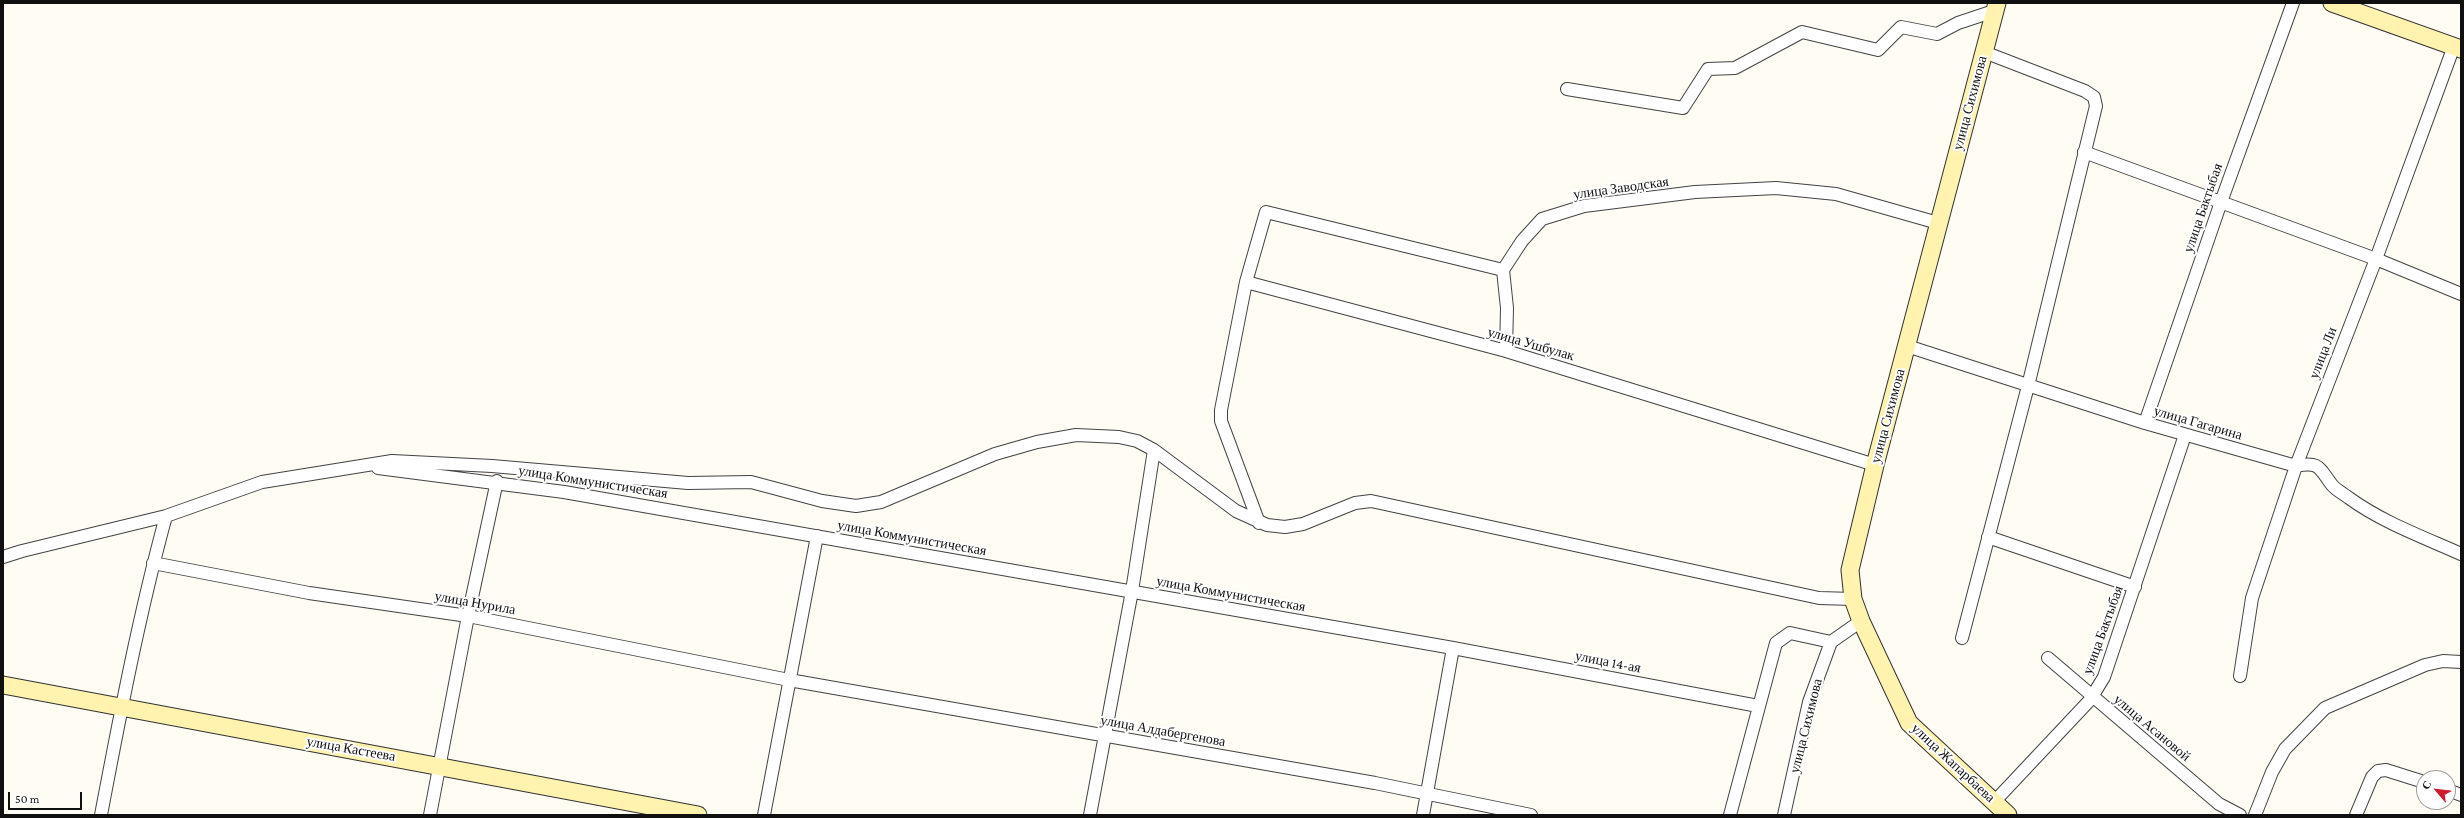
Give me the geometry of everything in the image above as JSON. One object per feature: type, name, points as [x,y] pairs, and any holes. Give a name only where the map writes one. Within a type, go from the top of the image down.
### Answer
[{"type":"street","name":"улица Бактыбая","points":[[2145,423],[2221,202],[2293,3]]},
{"type":"street","points":[[2332,3],[2457,47]]},
{"type":"street","points":[[1567,89],[1683,108],[1708,69],[1735,68],[1802,32],[1878,50],[1901,27],[1937,34],[1995,7]]},
{"type":"street","name":"улица Сихимова","points":[[1861,621],[1853,599],[1850,570],[1875,464],[1995,7]]},
{"type":"street","name":"улица Ли","points":[[2240,676],[2252,598],[2296,466],[2457,47]]},
{"type":"street","points":[[1962,638],[2028,386],[2096,106],[2094,97],[2086,91],[1984,52]]},
{"type":"street","points":[[2084,152],[2376,259],[2461,294]]},
{"type":"street","name":"улица Заводская","points":[[1503,270],[1522,241],[1542,219],[1584,206],[1695,192],[1776,188],[1836,194],[1938,223]]},
{"type":"street","points":[[1259,523],[1221,421],[1221,410],[1246,282],[1266,212],[1503,270],[1507,308],[1506,351]]},
{"type":"street","name":"улица Ушбулак","points":[[1246,282],[1506,351],[1875,464]]},
{"type":"street","name":"улица Гагарина","points":[[1907,346],[2028,386],[2185,435],[2296,466],[2307,464],[2315,465],[2323,470],[2332,485],[2367,511],[2461,554]]},
{"type":"street","points":[[3,557],[166,516],[262,482],[365,467],[392,461],[492,466],[688,483],[731,481],[751,482],[822,501],[856,506],[881,502],[995,454],[1037,442],[1076,435],[1119,437],[1137,441],[1154,450],[1236,511],[1259,523],[1285,527],[1303,524],[1355,503],[1371,501],[1819,598],[1853,599]]},
{"type":"street","name":"улица Бактыбая","points":[[1994,802],[2092,697],[2104,677],[2185,435]]},
{"type":"street","points":[[1090,815],[1132,592],[1154,450]]},
{"type":"street","name":"улица Коммунистическая","points":[[365,467],[497,481],[1453,648]]},
{"type":"street","points":[[430,815],[468,616],[497,481]]},
{"type":"street","points":[[102,815],[122,707],[153,564],[166,516]]},
{"type":"street","points":[[764,815],[817,536]]},
{"type":"street","points":[[1988,537],[2135,587]]},
{"type":"street","name":"улица Нурила","points":[[153,564],[309,593],[468,616],[789,680]]},
{"type":"street","points":[[1730,815],[1776,642],[1790,633],[1831,642],[1861,621]]},
{"type":"street","name":"улица Жапарбаева","points":[[1861,621],[1909,723],[2008,815]]},
{"type":"street","name":"улица Сихимова","points":[[1784,815],[1809,702],[1831,642]]},
{"type":"street","points":[[1423,815],[1453,648]]},
{"type":"street","name":"улица 14-ая","points":[[1453,648],[1758,706]]},
{"type":"street","name":"улица Асановой","points":[[2048,658],[2219,804],[2240,815]]},
{"type":"street","points":[[2255,815],[2272,772],[2285,749],[2325,708],[2425,665],[2443,661],[2461,662]]},
{"type":"street","name":"улица Алдабергенова","points":[[789,680],[1427,794],[1531,815]]},
{"type":"street","name":"улица Кастеева","points":[[3,685],[439,765],[698,815]]},
{"type":"street","points":[[2356,815],[2372,777],[2378,771],[2386,770],[2416,779]]}]
